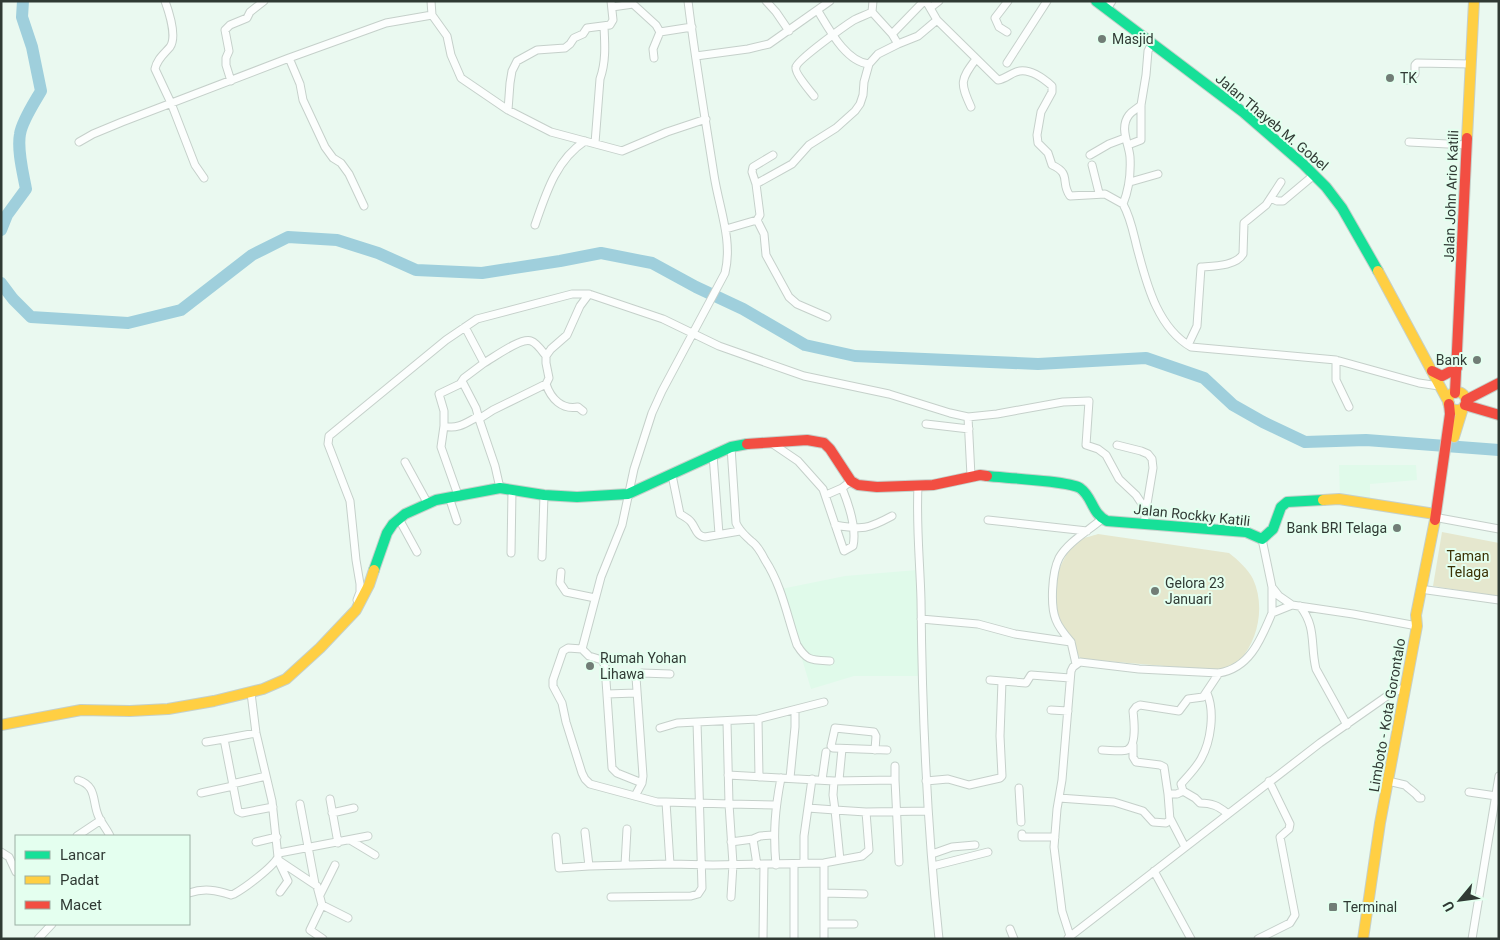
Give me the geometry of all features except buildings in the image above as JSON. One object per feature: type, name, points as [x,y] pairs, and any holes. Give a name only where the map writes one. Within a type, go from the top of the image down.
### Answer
[{"type":"main road","name":"Jalan Thayeb M. Gobel","points":[[1096,1],[1110,5],[1152,43],[1242,112],[1326,187],[1342,208],[1371,258],[1439,386],[1451,398]]},
{"type":"main road","name":"Jalan John Ario Katili","points":[[1450,436],[1451,398],[1457,368],[1474,1]]},
{"type":"main road","points":[[1431,370],[1438,376],[1445,376],[1457,368]]},
{"type":"main road","points":[[1417,626],[1422,615],[1427,590],[1450,436],[1465,404],[1462,393],[1451,398],[1455,410],[1465,404],[1499,383]]},
{"type":"main road","points":[[1465,404],[1499,415]]},
{"type":"main road","points":[[1,725],[81,710],[130,711],[168,709],[251,693],[286,679],[356,610],[364,596],[387,534],[399,519],[404,514],[454,496],[500,488],[544,496],[602,497],[628,494],[731,447],[807,440],[824,443],[834,454],[851,481],[858,485],[877,487],[918,486],[971,476],[991,476],[1073,485],[1083,488],[1096,513],[1102,519]]},
{"type":"main road","name":"Jalan Rockky Katili","points":[[1102,519],[1246,532],[1262,539],[1275,527],[1279,510],[1287,502],[1339,499],[1437,516]]},
{"type":"main road","name":"Limboto - Kota Gorontalo","points":[[1363,939],[1388,781],[1417,626],[1416,614],[1437,516]]},
{"type":"street","points":[[165,1],[171,16],[173,37],[172,42],[159,59],[155,70],[171,103],[194,161],[204,178]]},
{"type":"street","points":[[231,81],[226,65],[229,51],[225,30],[230,25],[247,18],[250,12],[264,1]]},
{"type":"street","points":[[431,1],[432,16],[447,36],[451,56],[461,78],[508,110],[551,132],[618,151],[628,149],[667,132],[706,119]]},
{"type":"street","points":[[582,649],[601,577],[622,525],[634,469],[652,413],[725,273],[728,259],[726,229],[719,200],[688,1]]},
{"type":"street","points":[[766,1],[790,31]]},
{"type":"street","points":[[696,56],[763,47],[790,31],[830,1]]},
{"type":"street","points":[[872,12],[874,1]]},
{"type":"street","points":[[892,34],[925,1],[937,20],[998,80],[1002,80],[1015,72],[1026,71],[1032,72],[1052,86],[1052,92],[1041,112],[1037,135],[1038,143],[1048,153],[1052,165],[1062,170],[1066,190],[1070,196],[1099,193],[1111,196],[1123,204],[1128,212],[1139,255],[1157,309],[1166,323],[1188,345],[1200,348],[1336,360],[1419,384],[1439,386]]},
{"type":"street","points":[[930,8],[939,1]]},
{"type":"street","points":[[1007,32],[999,27],[996,18],[1008,1]]},
{"type":"street","points":[[1007,63],[1047,1]]},
{"type":"street","points":[[508,110],[512,71],[520,58],[539,49],[565,48],[587,28],[610,25],[613,22],[611,4],[633,4],[656,25],[660,32]]},
{"type":"street","points":[[818,11],[833,36],[853,58],[860,63],[869,64]]},
{"type":"street","points":[[872,12],[892,34],[898,44]]},
{"type":"street","points":[[814,96],[796,73],[795,68],[799,62],[852,22],[872,12]]},
{"type":"street","points":[[79,142],[114,125],[186,96],[386,23],[432,16]]},
{"type":"street","points":[[756,184],[792,164],[809,144],[836,128],[855,111],[863,95],[869,64],[878,54],[918,36],[937,20]]},
{"type":"street","points":[[595,143],[600,79],[605,56],[604,27]]},
{"type":"street","points":[[660,32],[692,27]]},
{"type":"street","points":[[654,58],[653,49],[660,32]]},
{"type":"street","points":[[1090,155],[1108,144],[1141,140],[1140,105],[1146,75],[1148,51],[1152,43]]},
{"type":"street","points":[[289,58],[300,84],[303,100],[325,147],[349,174],[364,206]]},
{"type":"street","points":[[971,107],[964,92],[964,77],[976,59]]},
{"type":"street","points":[[1407,80],[1412,78],[1416,72],[1415,64],[1417,63],[1471,64]]},
{"type":"street","points":[[1123,204],[1130,182],[1130,155],[1126,121],[1128,115],[1140,105]]},
{"type":"street","points":[[535,225],[558,168],[576,147],[585,141]]},
{"type":"street","points":[[1409,142],[1467,145]]},
{"type":"street","points":[[726,229],[757,220],[760,215],[756,184],[752,172],[753,167],[773,156]]},
{"type":"street","points":[[1092,165],[1099,193]]},
{"type":"street","points":[[1130,182],[1158,174]]},
{"type":"street","points":[[1271,198],[1283,201],[1314,175]]},
{"type":"street","points":[[1188,345],[1197,326],[1201,267],[1235,262],[1241,258],[1243,254],[1244,223],[1266,205],[1281,182]]},
{"type":"street","points":[[757,220],[764,234],[766,254],[789,297],[797,304],[828,317]]},
{"type":"street","points":[[339,627],[358,597],[360,584],[349,497],[327,439],[332,432],[464,327],[477,319],[572,294],[589,294],[664,320],[750,358],[804,376],[889,394],[968,417],[997,414],[1063,402],[1089,401],[1086,445],[1098,449],[1106,456],[1119,479],[1136,495],[1146,510]]},
{"type":"street","points":[[444,426],[458,427],[546,384],[549,378],[546,356],[551,348],[566,335],[580,306],[589,294]]},
{"type":"street","points":[[464,327],[484,363]]},
{"type":"street","points":[[457,522],[454,496],[441,448],[444,412],[439,394],[454,388],[484,363],[510,348],[527,341],[532,342],[546,356]]},
{"type":"street","points":[[1336,360],[1336,380],[1349,407]]},
{"type":"street","points":[[462,381],[479,417],[500,488]]},
{"type":"street","points":[[546,384],[551,396],[562,406],[578,407],[583,411]]},
{"type":"street","points":[[968,417],[971,476]]},
{"type":"street","points":[[926,424],[969,429]]},
{"type":"street","points":[[770,442],[798,461],[823,489],[844,551],[852,546],[854,538],[848,502],[842,488]]},
{"type":"street","points":[[1117,445],[1141,451],[1148,454],[1152,459],[1153,468],[1144,524]]},
{"type":"street","points":[[731,447],[736,523],[740,531],[752,541],[765,559],[776,579],[796,645],[802,654],[805,658],[811,660],[830,661]]},
{"type":"street","points":[[713,455],[719,534]]},
{"type":"street","points":[[405,462],[428,504]]},
{"type":"street","points":[[672,474],[680,514],[691,523],[701,537],[740,531]]},
{"type":"street","points":[[826,495],[842,488],[851,481]]},
{"type":"street","points":[[918,486],[917,526],[920,570],[922,710],[939,939]]},
{"type":"street","points":[[511,553],[512,490]]},
{"type":"street","points":[[542,557],[544,496]]},
{"type":"street","points":[[835,525],[866,528],[892,516]]},
{"type":"street","points":[[1437,516],[1499,529]]},
{"type":"street","points":[[399,519],[417,552]]},
{"type":"street","points":[[1076,664],[1071,642],[1055,618],[1053,596],[1055,572],[1060,558],[1075,540],[1102,519]]},
{"type":"street","points":[[988,520],[1087,531]]},
{"type":"street","points":[[1262,539],[1272,587],[1272,613],[1252,654],[1228,671],[1219,673],[1139,669],[1080,662],[1071,671],[1062,780],[1054,847],[1062,911],[1068,937],[1121,898],[1269,781],[1390,694],[1406,687]]},
{"type":"street","points":[[561,572],[560,584],[566,592],[595,598]]},
{"type":"street","points":[[1272,587],[1279,596],[1296,606],[1307,617],[1312,628],[1313,660],[1316,669],[1347,725]]},
{"type":"street","points":[[1427,590],[1499,600]]},
{"type":"street","points":[[1272,613],[1296,606],[1417,626]]},
{"type":"street","points":[[921,619],[978,624],[1015,634],[1071,642]]},
{"type":"street","points":[[642,782],[617,772],[612,768],[604,662],[589,656],[582,649],[568,648],[563,651],[553,680],[553,686],[562,703],[582,773],[587,782],[635,796],[666,802],[776,805]]},
{"type":"street","points":[[635,796],[643,776],[636,679],[642,673],[670,674]]},
{"type":"street","points":[[1185,847],[1170,818],[1164,767],[1136,762],[1133,757],[1133,711],[1140,705],[1179,711],[1188,699],[1203,697],[1219,673]]},
{"type":"street","points":[[990,680],[1026,683],[1031,675],[1070,678]]},
{"type":"street","points":[[926,781],[948,779],[969,785],[1002,776],[1000,736],[1002,681]]},
{"type":"street","points":[[251,693],[256,733],[277,837],[278,856],[288,881],[280,892]]},
{"type":"street","points":[[607,694],[636,693]]},
{"type":"street","points":[[1182,791],[1182,784],[1200,759],[1207,744],[1211,720],[1211,702],[1207,693]]},
{"type":"street","points":[[660,728],[677,723],[758,719],[824,702]]},
{"type":"street","points":[[790,778],[795,710]]},
{"type":"street","points":[[1051,710],[1068,711]]},
{"type":"street","points":[[758,719],[759,777]]},
{"type":"street","points":[[611,897],[694,895],[698,894],[702,888],[697,722]]},
{"type":"street","points":[[727,722],[733,864],[731,896]]},
{"type":"street","points":[[875,750],[876,736],[874,732],[836,727],[831,746],[833,748],[842,749],[875,750],[887,750]]},
{"type":"street","points":[[206,742],[256,733]]},
{"type":"street","points":[[224,739],[232,785],[240,813],[272,807]]},
{"type":"street","points":[[1102,750],[1126,751],[1133,742]]},
{"type":"street","points":[[840,860],[833,795],[842,749]]},
{"type":"street","points":[[822,780],[826,752]]},
{"type":"street","points":[[895,766],[899,862]]},
{"type":"street","points":[[728,775],[822,780],[895,780]]},
{"type":"street","points":[[201,793],[266,776]]},
{"type":"street","points":[[1472,939],[1499,776]]},
{"type":"street","points":[[776,865],[773,834],[781,778]]},
{"type":"street","points":[[804,863],[804,836],[812,779]]},
{"type":"street","points":[[78,780],[85,782],[92,790],[101,820],[109,835]]},
{"type":"street","points":[[1258,939],[1290,923],[1295,914],[1280,836],[1289,829],[1290,824],[1269,781]]},
{"type":"street","points":[[1388,781],[1405,785],[1421,798]]},
{"type":"street","points":[[1020,788],[1021,822]]},
{"type":"street","points":[[1168,794],[1177,794],[1182,791]]},
{"type":"street","points":[[1182,791],[1200,803],[1210,803],[1227,813]]},
{"type":"street","points":[[1469,792],[1496,796]]},
{"type":"street","points":[[1059,798],[1114,802],[1143,811],[1153,822],[1168,823],[1170,818]]},
{"type":"street","points":[[330,800],[338,842]]},
{"type":"street","points":[[666,802],[670,864]]},
{"type":"street","points":[[300,804],[315,884],[322,905],[310,930],[323,939]]},
{"type":"street","points":[[332,813],[354,808]]},
{"type":"street","points":[[808,808],[866,812],[928,811]]},
{"type":"street","points":[[556,837],[559,868],[670,864],[776,865],[824,863],[862,856],[869,850],[866,812]]},
{"type":"street","points":[[79,835],[101,820]]},
{"type":"street","points":[[625,865],[627,829]]},
{"type":"street","points":[[585,832],[589,866]]},
{"type":"street","points":[[731,842],[753,840],[760,836],[773,834]]},
{"type":"street","points":[[1022,834],[1022,837],[1055,837]]},
{"type":"street","points":[[190,893],[213,889],[231,895],[264,872],[278,856],[368,836]]},
{"type":"street","points":[[256,842],[277,837]]},
{"type":"street","points":[[350,840],[375,855]]},
{"type":"street","points":[[753,840],[761,865],[764,939]]},
{"type":"street","points":[[932,854],[952,847],[975,845]]},
{"type":"street","points":[[1,852],[10,858],[15,870]]},
{"type":"street","points":[[933,866],[988,852]]},
{"type":"street","points":[[278,856],[315,884]]},
{"type":"street","points":[[824,863],[824,939]]},
{"type":"street","points":[[794,864],[794,939]]},
{"type":"street","points":[[320,895],[335,866]]},
{"type":"street","points":[[1154,871],[1191,939]]},
{"type":"street","points":[[824,893],[864,894]]},
{"type":"street","points":[[322,905],[348,918]]},
{"type":"street","points":[[824,924],[854,924]]},
{"type":"street","points":[[38,939],[51,925]]},
{"type":"street","points":[[1010,928],[1014,939]]},
{"type":"shaded area","points":[[1339,465],[1416,465],[1417,480],[1370,484],[1370,499],[1340,498]]},
{"type":"shaded area","points":[[917,570],[919,676],[854,676],[811,689],[781,589],[845,576]]},
{"type":"green space","name":"Taman Telaga","points":[[1442,532],[1499,543],[1499,597],[1433,586]]},
{"type":"green space","name":"Gelora 23 Januari","points":[[1098,534],[1229,553],[1239,562],[1253,579],[1257,589],[1259,611],[1256,632],[1247,652],[1239,662],[1224,671],[1081,659],[1057,625],[1053,604],[1054,592],[1060,567],[1072,547],[1082,539]]},
{"type":"waterway","points":[[1,230],[7,215],[26,189],[19,140],[21,129],[41,91],[32,47],[22,17],[23,1]]},
{"type":"waterway","points":[[1,283],[13,299],[31,317],[128,323],[181,310],[252,255],[288,237],[337,240],[378,253],[416,270],[482,273],[601,253],[652,263],[696,287],[743,309],[805,345],[855,356],[1038,364],[1146,358],[1204,378],[1233,405],[1305,442],[1366,440],[1499,450]]},
{"type":"traffic: fast","points":[[1096,1],[1243,112],[1303,164],[1326,187],[1342,208],[1378,271]]},
{"type":"traffic: fast","points":[[374,570],[387,533],[393,524],[405,514],[436,500],[500,488],[544,495],[577,497],[628,494],[731,447],[747,444]]},
{"type":"traffic: fast","points":[[987,476],[1050,482],[1080,488],[1098,514],[1107,521],[1246,532],[1262,539],[1273,529],[1281,507],[1287,502],[1323,500]]},
{"type":"traffic: slow","points":[[1467,138],[1474,1]]},
{"type":"traffic: slow","points":[[1378,271],[1449,403]]},
{"type":"traffic: slow","points":[[1457,392],[1463,395],[1466,401],[1463,407],[1457,410],[1451,407],[1448,401],[1451,395],[1457,392]]},
{"type":"traffic: slow","points":[[1454,437],[1463,408]]},
{"type":"traffic: slow","points":[[1323,500],[1339,499],[1435,514]]},
{"type":"traffic: slow","points":[[1363,939],[1380,823],[1417,626],[1416,615],[1435,520]]},
{"type":"traffic: slow","points":[[1,725],[81,710],[130,711],[168,709],[214,701],[263,689],[286,679],[320,648],[356,610],[369,585],[374,570]]},
{"type":"traffic: jam","points":[[1455,393],[1467,138]]},
{"type":"traffic: jam","points":[[1432,371],[1442,376],[1457,368]]},
{"type":"traffic: jam","points":[[1466,400],[1499,383]]},
{"type":"traffic: jam","points":[[1435,520],[1450,414],[1449,404]]},
{"type":"traffic: jam","points":[[1465,405],[1499,415]]},
{"type":"traffic: jam","points":[[747,444],[807,440],[824,443],[851,481],[858,485],[877,487],[933,485],[980,475],[987,476]]},
{"type":"place","name":"Masjid","points":[[1102,39]]},
{"type":"place","name":"TK","points":[[1390,78]]},
{"type":"place","name":"Bank","points":[[1477,360]]},
{"type":"place","name":"Bank BRI Telaga","points":[[1397,528]]},
{"type":"place","name":"Gelora 23 Januari","points":[[1155,591]]},
{"type":"place","name":"Rumah Yohan Lihawa","points":[[590,666]]},
{"type":"place","name":"Terminal","points":[[1333,907]]}]
